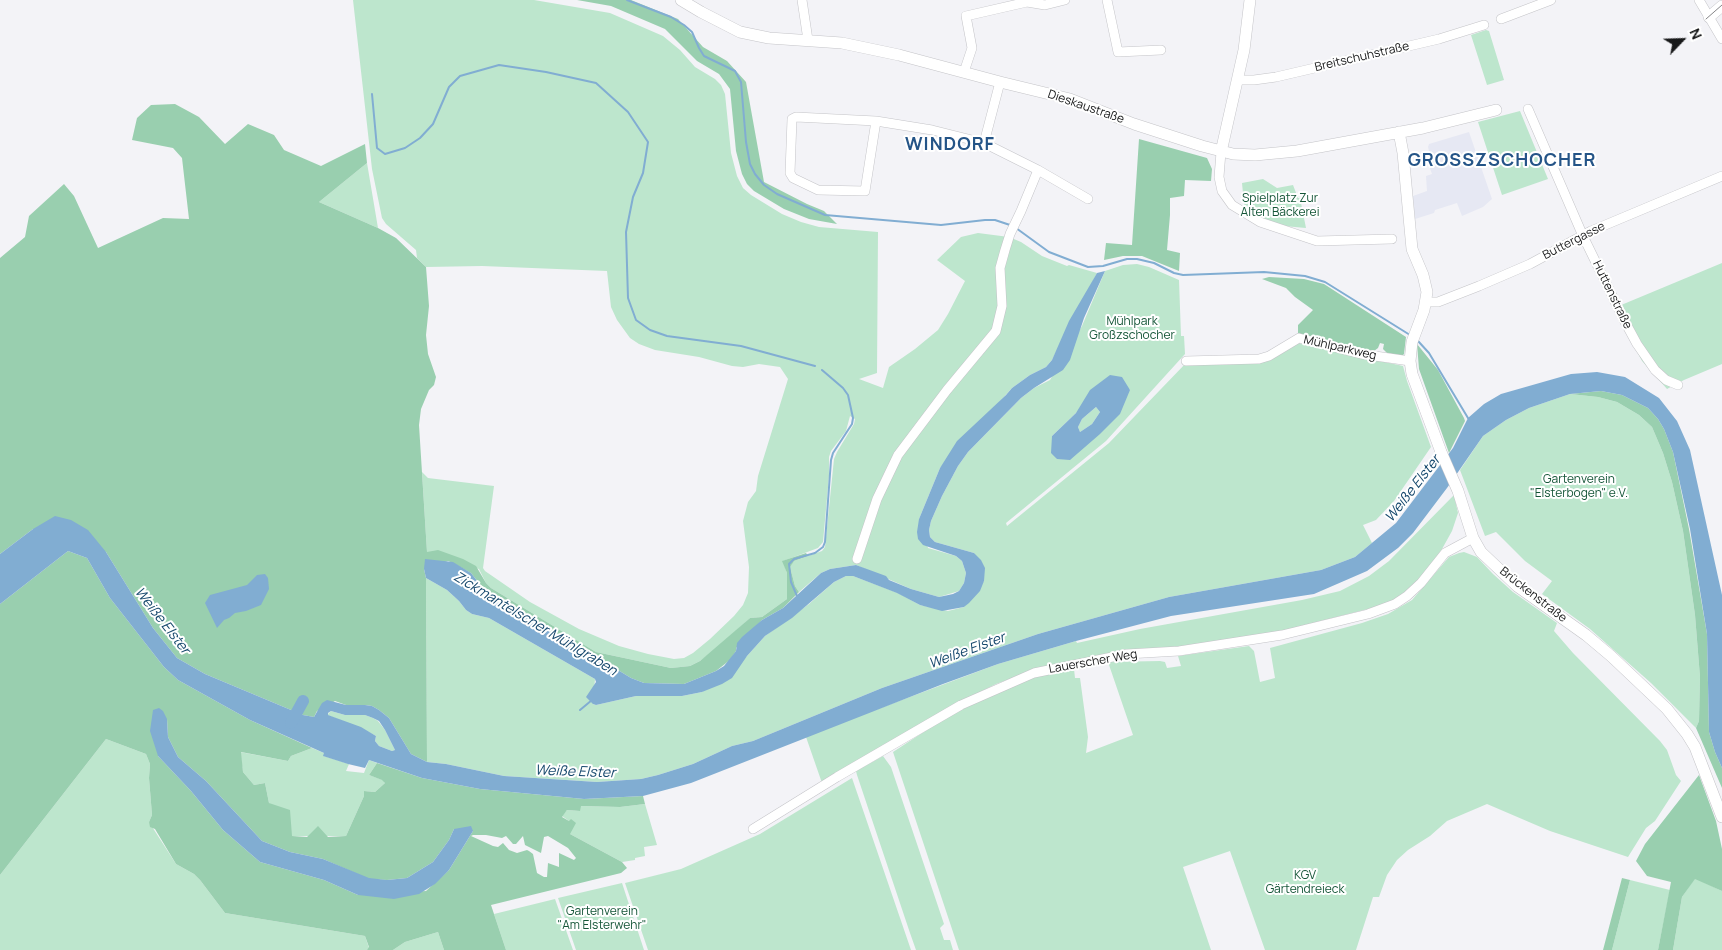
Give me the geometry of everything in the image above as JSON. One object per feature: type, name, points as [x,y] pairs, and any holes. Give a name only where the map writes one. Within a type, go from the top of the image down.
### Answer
[{"type":"main road","name":"Dieskaustraße","points":[[681,0],[740,32],[769,38],[842,43],[899,55],[1070,99],[1134,124],[1221,152],[1246,155],[1297,151],[1399,132],[1496,110]]},
{"type":"main road","points":[[1221,152],[1244,50],[1250,0]]},
{"type":"main road","points":[[1709,17],[1722,6]]},
{"type":"main road","points":[[1399,132],[1403,153],[1411,244],[1426,284],[1426,302],[1415,332],[1410,356]]},
{"type":"main road","name":"Brückenstraße","points":[[1410,356],[1416,383],[1441,452],[1456,485],[1473,538],[1482,552],[1517,586],[1598,645],[1667,709],[1687,734],[1699,756],[1722,817]]},
{"type":"street","points":[[802,0],[808,40]]},
{"type":"street","points":[[964,72],[972,48],[966,16],[1027,2],[1045,5],[1065,0]]},
{"type":"street","points":[[1107,0],[1118,52],[1161,50]]},
{"type":"street","points":[[1501,19],[1551,0]]},
{"type":"street","points":[[1699,0],[1722,39]]},
{"type":"street","name":"Breitschuhstraße","points":[[1238,80],[1276,77],[1439,39],[1484,25]]},
{"type":"street","points":[[984,143],[1000,82]]},
{"type":"street","name":"Huttenstraße","points":[[1528,109],[1583,236],[1637,344],[1655,370],[1666,380],[1678,385]]},
{"type":"street","points":[[876,121],[865,191],[818,190],[793,178],[790,173],[792,119],[796,117],[876,121],[932,130],[984,143],[1038,170],[1088,199]]},
{"type":"street","points":[[1221,152],[1219,177],[1222,191],[1232,205],[1260,222],[1317,241],[1392,239]]},
{"type":"street","points":[[857,559],[880,492],[898,455],[947,390],[996,331],[1002,306],[1000,268],[1012,230],[1038,170]]},
{"type":"street","name":"Buttergasse","points":[[1426,302],[1438,302],[1480,286],[1530,264],[1583,236],[1638,211],[1722,176]]},
{"type":"street","name":"Mühlparkweg","points":[[1186,361],[1269,356],[1299,338],[1361,354],[1410,356]]},
{"type":"street","name":"Lauerscher Weg","points":[[753,829],[837,777],[961,705],[1034,673],[1127,654],[1179,651],[1273,637],[1368,614],[1395,604],[1407,596],[1421,583],[1445,553],[1473,538]]},
{"type":"shaded area","points":[[1469,132],[1492,199],[1483,207],[1462,216],[1457,203],[1415,219],[1413,196],[1427,191],[1426,176],[1432,174],[1429,166],[1433,165],[1428,147],[1429,144]]},
{"type":"green space","points":[[353,0],[534,0],[610,13],[663,36],[680,50],[695,67],[715,79],[721,85],[725,94],[731,153],[737,176],[743,188],[782,214],[801,222],[819,227],[878,232],[877,373],[859,379],[883,388],[889,367],[938,330],[948,314],[965,281],[937,260],[961,237],[978,233],[1009,237],[1021,242],[1042,256],[1067,266],[1097,273],[1052,360],[1046,367],[1030,375],[1012,388],[940,468],[919,519],[928,548],[956,556],[962,561],[966,573],[964,583],[959,591],[939,597],[911,589],[856,565],[830,569],[821,573],[799,592],[795,586],[790,567],[792,563],[822,551],[825,547],[834,459],[854,424],[855,419],[850,416],[846,431],[831,451],[829,457],[823,542],[818,548],[783,561],[787,573],[787,599],[762,617],[750,618],[716,649],[690,666],[671,668],[596,652],[491,588],[486,583],[479,569],[427,552],[422,472],[428,478],[494,486],[483,568],[485,571],[530,602],[579,629],[619,646],[674,659],[684,658],[710,639],[734,616],[743,605],[748,593],[749,567],[743,521],[748,502],[756,491],[758,476],[788,379],[780,367],[759,364],[743,367],[732,366],[699,357],[655,350],[639,344],[630,338],[617,320],[611,307],[607,271],[482,266],[426,267],[417,258],[416,250],[386,224],[382,218],[372,169]]},
{"type":"green space","points":[[577,0],[631,0],[678,19],[703,47],[727,61],[746,82],[764,182],[824,211],[837,224],[809,219],[784,209],[754,191],[747,184],[742,174],[736,151],[730,89],[719,74],[697,61],[665,29],[611,6]]},
{"type":"green space","points":[[1486,30],[1489,31],[1504,80],[1487,85],[1471,35]]},
{"type":"green space","points":[[175,104],[199,117],[225,144],[248,124],[274,135],[284,150],[321,166],[365,144],[367,163],[319,202],[396,238],[426,267],[429,306],[426,335],[428,354],[436,377],[434,385],[429,390],[421,409],[419,425],[427,552],[438,550],[476,566],[491,588],[596,652],[671,668],[690,666],[700,661],[750,618],[762,617],[787,599],[787,573],[782,561],[806,553],[808,556],[794,561],[790,567],[795,586],[799,592],[783,608],[762,620],[736,648],[730,660],[716,671],[684,684],[644,683],[631,678],[575,644],[567,642],[536,623],[520,609],[493,601],[471,573],[453,563],[448,561],[424,569],[426,578],[427,762],[411,754],[389,718],[372,706],[346,705],[335,701],[317,711],[314,717],[303,715],[205,674],[177,658],[153,628],[106,552],[33,529],[0,554],[0,258],[25,237],[29,216],[64,184],[74,196],[98,248],[163,218],[189,219],[182,158],[173,148],[132,140],[137,118],[151,105]]},
{"type":"green space","points":[[1520,111],[1548,179],[1502,195],[1478,122]]},
{"type":"green space","points":[[1139,139],[1207,158],[1212,169],[1211,181],[1185,180],[1184,196],[1170,198],[1167,250],[1180,253],[1179,271],[1142,256],[1123,256],[1104,260],[1106,243],[1132,245]]},
{"type":"green space","points":[[367,163],[378,228],[319,202]]},
{"type":"green space","name":"Spielplatz Zur Alten Bäckerei","points":[[1263,179],[1277,188],[1293,185],[1298,198],[1300,198],[1306,228],[1284,226],[1269,221],[1253,213],[1244,204],[1242,183]]},
{"type":"green space","points":[[1722,263],[1722,364],[1667,389],[1642,361],[1614,308]]},
{"type":"green space","name":"Mühlpark Großzschocher","points":[[1137,264],[1149,267],[1179,280],[1181,336],[1184,336],[1185,354],[1106,441],[1006,523],[1007,526],[1109,443],[1186,363],[1265,362],[1298,343],[1403,366],[1431,447],[1394,501],[1376,520],[1363,525],[1372,543],[1355,557],[1321,570],[1169,597],[1038,634],[882,688],[753,741],[732,746],[693,764],[641,779],[597,782],[504,776],[427,762],[426,578],[447,590],[472,614],[489,618],[595,679],[593,704],[596,705],[636,696],[682,696],[702,692],[747,656],[765,636],[809,604],[834,582],[846,576],[853,576],[898,593],[920,605],[948,611],[964,607],[984,579],[974,553],[935,542],[930,537],[931,521],[942,496],[968,452],[1021,398],[1034,388],[1050,380],[1082,326],[1105,271],[1123,265]],"holes":[[[1130,389],[1057,459],[1052,436],[1076,413]]]},
{"type":"green space","points":[[1269,277],[1304,279],[1324,284],[1406,337],[1404,354],[1402,356],[1387,353],[1383,349],[1384,344],[1380,343],[1374,351],[1298,334],[1298,325],[1313,310],[1286,288],[1262,279]]},
{"type":"green space","points":[[1417,344],[1438,370],[1465,421],[1449,453],[1419,369]]},
{"type":"green space","points":[[1601,391],[1622,395],[1648,408],[1664,429],[1673,452],[1689,529],[1707,634],[1709,732],[1722,768],[1722,788],[1696,728],[1699,721],[1700,677],[1695,615],[1683,531],[1672,482],[1652,427],[1639,415],[1617,402],[1598,397],[1570,394]]},
{"type":"green space","name":"Gartenverein \"Elsterbogen\" e.V.","points":[[1570,394],[1598,397],[1617,402],[1639,415],[1652,427],[1663,453],[1672,482],[1683,531],[1695,615],[1700,677],[1699,721],[1696,728],[1651,683],[1590,629],[1542,594],[1552,581],[1525,561],[1496,532],[1485,536],[1460,470],[1483,436],[1506,420],[1529,408]]},
{"type":"green space","points":[[1096,407],[1100,412],[1092,424],[1080,432],[1078,427],[1082,419]]},
{"type":"green space","points":[[1454,495],[1458,513],[1452,531],[1442,549],[1412,587],[1396,599],[1376,607],[1273,633],[1187,646],[1114,652],[1034,670],[996,684],[960,702],[822,783],[806,737],[998,664],[1076,641],[1077,643],[1140,629],[1302,600],[1340,591],[1369,576],[1389,561]]},
{"type":"green space","points":[[68,551],[87,558],[110,598],[164,667],[178,680],[250,720],[312,748],[291,756],[288,761],[241,752],[243,772],[254,785],[265,783],[269,803],[290,810],[292,836],[307,837],[318,826],[328,837],[346,836],[364,796],[364,791],[375,792],[385,783],[369,775],[377,763],[422,778],[480,789],[584,799],[643,796],[645,804],[620,807],[581,806],[580,811],[567,810],[562,817],[569,821],[571,819],[576,823],[570,834],[622,862],[627,868],[621,873],[491,905],[506,950],[444,950],[438,932],[405,942],[393,950],[367,950],[369,947],[365,936],[225,913],[194,874],[176,864],[155,829],[150,827],[149,822],[152,815],[149,778],[150,764],[146,754],[106,739],[0,875],[0,604]],"holes":[[[167,719],[168,737],[178,757],[206,781],[262,841],[290,852],[323,859],[369,879],[407,878],[433,862],[449,840],[454,829],[473,831],[449,870],[426,891],[358,895],[324,880],[260,862],[223,830],[191,791],[158,756]],[[471,836],[502,838],[506,836],[513,844],[516,844],[523,836],[525,845],[541,853],[544,837],[548,836],[568,848],[576,858],[574,860],[559,853],[559,867],[548,863],[547,877],[544,877],[537,873],[533,854],[529,851],[517,853],[509,850],[503,843],[498,847],[493,846]]]},
{"type":"green space","name":"KGV Gärtendreieck","points":[[1464,552],[1477,557],[1513,592],[1557,623],[1554,631],[1573,653],[1667,750],[1676,775],[1681,781],[1655,821],[1646,828],[1628,857],[1550,831],[1487,804],[1447,821],[1397,860],[1387,875],[1379,897],[1373,897],[1356,950],[1265,950],[1230,851],[1183,867],[1211,950],[959,950],[893,752],[942,720],[981,699],[1041,674],[1074,669],[1075,678],[1080,678],[1088,737],[1086,753],[1133,735],[1108,662],[1160,661],[1165,662],[1167,668],[1181,666],[1178,656],[1249,646],[1254,651],[1260,682],[1275,678],[1270,648],[1388,614],[1412,600],[1449,557]]},
{"type":"green space","points":[[331,711],[345,715],[365,715],[378,721],[395,750],[392,751],[379,746],[375,741],[376,736],[361,728],[327,715]]},
{"type":"green space","points":[[106,739],[146,754],[150,764],[149,778],[152,815],[149,822],[176,864],[194,874],[200,880],[225,913],[365,936],[369,948],[367,950],[0,950],[0,875]]},
{"type":"green space","points":[[312,748],[324,753],[324,756],[349,764],[346,771],[364,773],[369,760],[377,763],[369,775],[383,780],[385,783],[375,792],[364,791],[364,796],[346,836],[291,836],[269,803],[265,783],[254,785],[243,772],[240,752],[288,761],[291,756]]},
{"type":"green space","points":[[883,756],[891,767],[944,924],[940,928],[944,940],[950,940],[953,950],[916,950],[856,771]]},
{"type":"green space","points":[[1699,775],[1716,821],[1722,849],[1722,891],[1695,879],[1682,897],[1673,950],[1658,950],[1671,882],[1647,876],[1636,861],[1645,844]]},
{"type":"green space","points":[[852,778],[911,950],[648,950],[625,883],[681,869],[760,834]]},
{"type":"green space","points":[[645,804],[657,845],[644,847],[645,856],[622,862],[570,834],[569,821],[562,816],[567,810],[580,811],[580,806],[620,807]]},
{"type":"green space","points":[[1622,878],[1630,880],[1612,950],[1603,950]]},
{"type":"green space","points":[[1695,878],[1722,891],[1722,950],[1673,950],[1682,897]]},
{"type":"green space","points":[[1630,880],[1670,890],[1658,950],[1612,950]]},
{"type":"green space","name":"Gartenverein \"Am Elsterwehr\"","points":[[622,883],[644,950],[576,950],[558,898]]},
{"type":"green space","points":[[555,899],[573,950],[506,950],[494,914]]},
{"type":"green space","points":[[438,932],[444,950],[393,950],[405,942]]},
{"type":"water","name":"Zickmantelscher Mühlgraben","points":[[1105,271],[1084,318],[1070,360],[1063,370],[1021,398],[968,452],[958,466],[931,521],[930,537],[935,542],[974,553],[981,560],[985,568],[984,581],[980,591],[964,607],[942,611],[920,605],[897,593],[853,576],[846,576],[834,582],[792,618],[765,636],[747,656],[732,678],[722,684],[702,692],[682,696],[636,696],[596,705],[586,697],[596,682],[595,679],[489,618],[472,614],[447,590],[426,578],[424,569],[425,559],[453,562],[471,573],[493,601],[520,609],[536,623],[567,642],[575,644],[631,678],[644,683],[684,684],[716,671],[724,666],[736,651],[737,643],[742,637],[762,620],[783,608],[821,573],[830,569],[856,565],[886,576],[889,580],[911,589],[939,597],[953,594],[959,591],[964,583],[966,573],[962,561],[956,556],[923,545],[918,539],[917,532],[919,519],[940,468],[957,441],[1012,388],[1030,375],[1046,367],[1052,360],[1069,321],[1097,273]]},
{"type":"water","points":[[1597,372],[1625,377],[1659,398],[1677,421],[1690,450],[1722,595],[1722,768],[1709,732],[1707,634],[1690,529],[1673,452],[1664,429],[1648,408],[1622,395],[1601,391],[1570,394],[1529,408],[1506,420],[1483,436],[1413,533],[1398,548],[1367,571],[1314,594],[1171,616],[998,664],[691,783],[643,796],[584,799],[480,789],[422,778],[369,760],[365,768],[323,756],[324,753],[250,720],[178,680],[164,667],[110,598],[87,558],[68,551],[0,604],[0,554],[33,529],[55,516],[71,520],[88,530],[106,552],[153,628],[177,658],[205,674],[303,715],[314,717],[322,703],[327,700],[346,705],[372,706],[389,718],[411,754],[427,762],[504,776],[597,782],[641,779],[693,764],[732,746],[753,741],[882,688],[1038,634],[1169,597],[1321,570],[1355,557],[1396,523],[1453,448],[1468,418],[1484,404],[1501,394],[1571,374]],"holes":[[[331,711],[345,715],[365,715],[379,721],[395,750],[392,751],[379,746],[375,741],[376,736],[361,727],[328,715],[328,713]]]},
{"type":"water","points":[[1110,375],[1122,377],[1130,390],[1120,414],[1100,434],[1070,460],[1057,459],[1051,453],[1052,436],[1076,413],[1090,390]],"holes":[[[1096,407],[1100,412],[1092,424],[1080,432],[1078,427],[1082,419]]]},
{"type":"water","points":[[265,574],[268,578],[269,589],[261,605],[235,613],[224,620],[217,628],[205,603],[210,595],[247,585],[257,575]]},
{"type":"water","points":[[159,708],[167,719],[168,737],[178,757],[206,781],[262,841],[290,852],[323,859],[369,878],[387,880],[407,878],[433,862],[449,840],[454,829],[471,826],[473,831],[449,870],[435,884],[419,894],[394,899],[358,895],[324,880],[260,862],[223,830],[191,791],[158,756],[150,731],[153,710]]},
{"type":"waterway","points":[[627,0],[671,17],[684,25],[692,32],[704,56],[735,71],[741,82],[746,142],[750,164],[764,185],[777,194],[825,215],[941,225],[995,220],[1010,225]]},
{"type":"waterway","points":[[372,94],[377,148],[385,154],[405,148],[420,138],[433,124],[449,87],[460,76],[499,65],[546,72],[596,83],[628,112],[648,142],[643,173],[633,197],[626,232],[628,298],[636,320],[650,330],[667,336],[741,346],[815,366]]},
{"type":"waterway","points":[[1016,228],[1049,252],[1088,267],[1103,266],[1127,259],[1137,259],[1154,263],[1174,273],[1183,275],[1264,272],[1305,276],[1325,282],[1410,335]]},
{"type":"waterway","points":[[1418,341],[1429,353],[1468,418]]},
{"type":"waterway","points":[[797,596],[791,582],[789,564],[794,559],[815,553],[823,547],[825,542],[831,460],[833,453],[852,424],[853,418],[848,395],[843,388],[822,370]]},
{"type":"waterway","points":[[580,710],[592,700]]},
{"type":"waterway","points":[[291,723],[303,701]]},
{"type":"tram line","points":[[1706,19],[1722,5]]},
{"type":"district","name":"WINDORF","points":[[950,145]]},
{"type":"district","name":"GROSSZSCHOCHER","points":[[1502,161]]},
{"type":"water label","name":"Weiße Elster","points":[[1413,489]]},
{"type":"water label","name":"Weiße Elster","points":[[162,621]]},
{"type":"water label","name":"Weiße Elster","points":[[967,651]]},
{"type":"water label","name":"Weiße Elster","points":[[575,772]]}]
